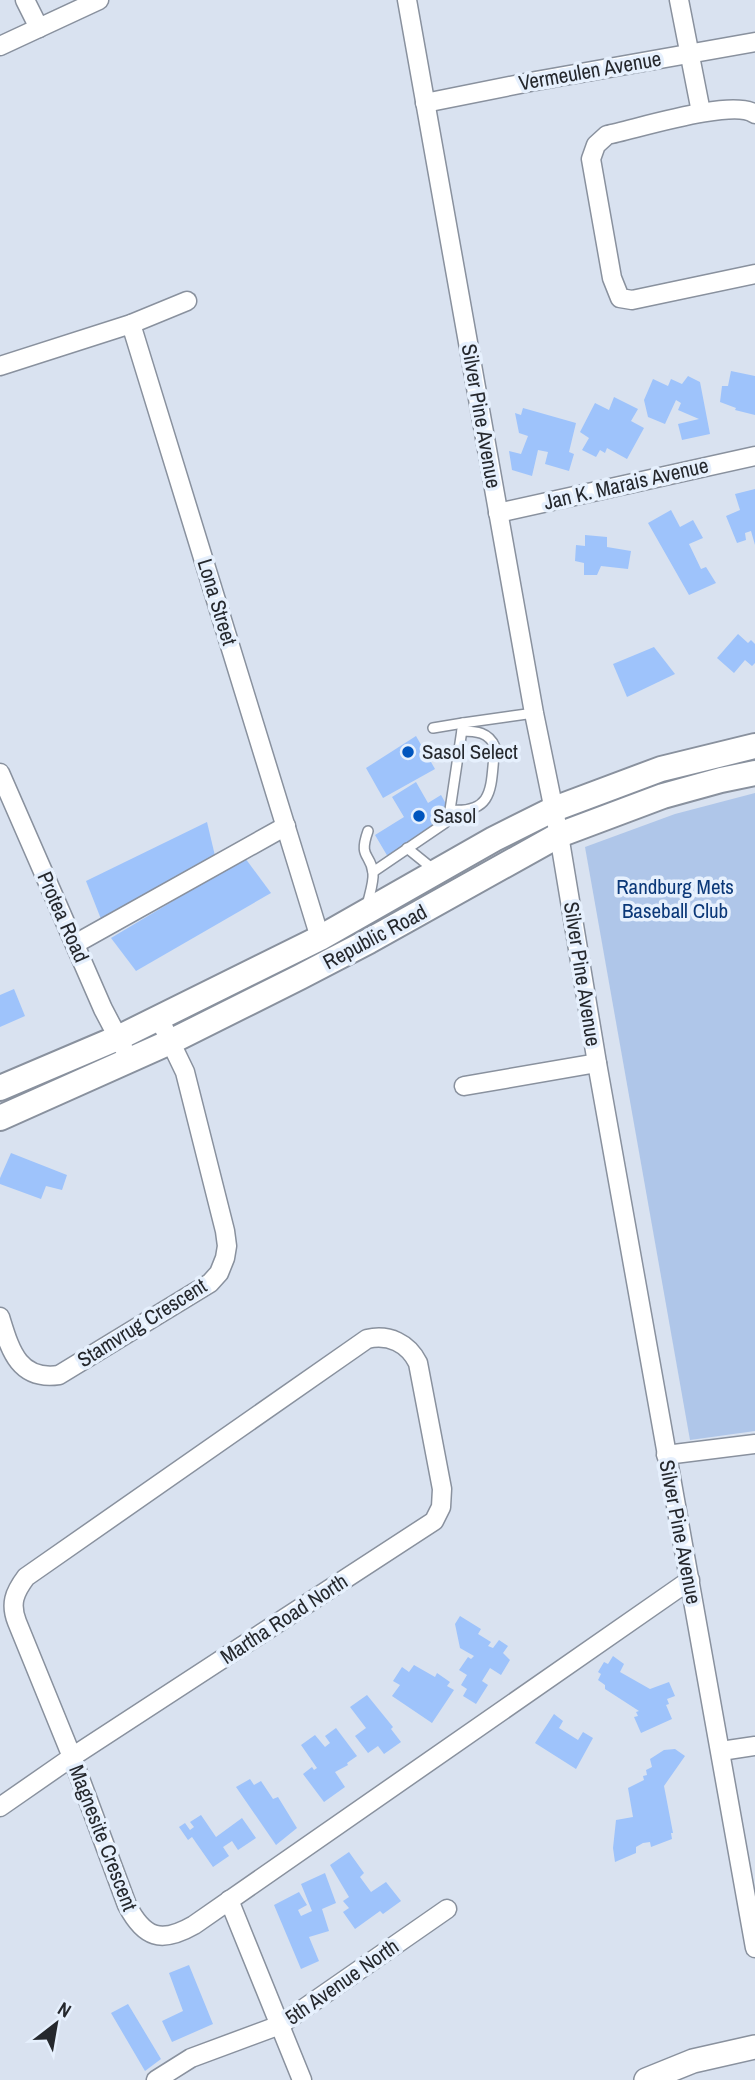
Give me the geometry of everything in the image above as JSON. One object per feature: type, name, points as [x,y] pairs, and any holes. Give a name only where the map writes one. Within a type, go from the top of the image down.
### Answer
[{"type":"main road","name":"Republic Road","points":[[0,1088],[120,1037],[320,938],[554,808],[661,769],[755,746]]},
{"type":"main road","name":"Republic Road","points":[[0,1118],[170,1042],[369,941],[559,835],[663,796],[755,773]]},
{"type":"street","points":[[25,0],[39,28]]},
{"type":"street","points":[[0,46],[99,0]]},
{"type":"street","name":"Silver Pine Avenue","points":[[407,0],[534,713],[559,835],[666,1455],[755,1948]]},
{"type":"street","points":[[679,0],[701,112]]},
{"type":"street","name":"Vermeulen Avenue","points":[[425,103],[755,42]]},
{"type":"street","points":[[755,114],[743,109],[701,112],[607,135],[600,139],[593,150],[592,166],[617,294],[624,300],[755,274]]},
{"type":"street","points":[[0,366],[131,324],[187,301]]},
{"type":"street","name":"Lona Street","points":[[131,324],[320,938]]},
{"type":"street","name":"Jan K. Marais Avenue","points":[[498,513],[755,456]]},
{"type":"street","name":"Protea Road","points":[[0,773],[103,1009],[120,1037],[129,1060]]},
{"type":"street","points":[[75,944],[286,826]]},
{"type":"street","name":"Stamvrug Crescent","points":[[0,1317],[9,1346],[19,1363],[37,1375],[59,1375],[199,1291],[219,1273],[227,1246],[225,1231],[185,1072],[159,1018]]},
{"type":"street","points":[[464,1086],[597,1063]]},
{"type":"street","name":"Magnesite Crescent","points":[[418,1363],[408,1349],[395,1340],[377,1337],[367,1339],[26,1577],[13,1598],[12,1610],[72,1757],[127,1905],[134,1920],[144,1930],[154,1936],[179,1934],[690,1580]]},
{"type":"street","name":"Martha Road North","points":[[0,1807],[72,1757],[434,1521],[441,1507],[442,1489],[418,1363]]},
{"type":"street","points":[[666,1455],[755,1444]]},
{"type":"street","points":[[721,1751],[755,1746]]},
{"type":"street","points":[[229,1900],[302,2080]]},
{"type":"street","name":"5th Avenue North","points":[[156,2080],[191,2058],[280,2025],[447,1909]]},
{"type":"street","points":[[646,2080],[693,2060],[755,2047]]},
{"type":"lane","points":[[433,728],[463,727],[534,713]]},
{"type":"lane","points":[[450,810],[475,809],[483,803],[489,789],[495,747],[493,741],[484,734],[463,727]]},
{"type":"lane","points":[[373,872],[445,823],[450,810],[463,727]]},
{"type":"lane","points":[[365,914],[373,872],[364,853],[368,831]]},
{"type":"lane","points":[[407,848],[438,872]]},
{"type":"green space","name":"Randburg Mets Baseball Club","points":[[755,793],[755,1431],[690,1440],[585,847],[675,814]]},
{"type":"building","points":[[731,371],[755,376],[755,415],[735,410],[736,408],[720,402],[722,386],[728,386]]},
{"type":"building","points":[[688,376],[700,382],[710,434],[682,440],[678,424],[699,419],[678,410],[681,403],[676,400],[665,424],[648,417],[644,400],[653,379],[668,386],[671,379],[682,384]]},
{"type":"building","points":[[614,397],[638,409],[631,421],[644,428],[627,459],[607,448],[605,453],[600,450],[596,457],[582,450],[589,438],[580,432],[595,403],[609,410]]},
{"type":"building","points":[[523,408],[576,423],[569,452],[574,454],[569,471],[545,464],[548,452],[538,450],[532,476],[512,470],[509,451],[521,454],[528,436],[519,433],[515,413],[521,415]]},
{"type":"building","points":[[755,489],[755,545],[751,531],[745,533],[746,540],[737,543],[726,516],[740,510],[735,494]]},
{"type":"building","points":[[671,510],[680,527],[693,520],[703,538],[689,544],[701,569],[706,567],[716,583],[689,595],[648,523]]},
{"type":"building","points":[[585,535],[607,537],[607,547],[631,551],[628,569],[601,566],[597,575],[584,575],[584,563],[575,561],[576,545],[585,546]]},
{"type":"building","points":[[738,634],[748,643],[751,640],[755,644],[755,663],[752,666],[745,660],[734,673],[717,658]]},
{"type":"building","points":[[654,647],[675,674],[627,697],[613,664]]},
{"type":"building","name":"Sasol Select","points":[[416,736],[435,769],[383,798],[366,768]]},
{"type":"building","points":[[416,782],[428,803],[441,795],[454,818],[388,857],[375,835],[404,817],[392,797]]},
{"type":"building","points":[[207,822],[216,860],[103,924],[86,881]]},
{"type":"building","points":[[245,858],[271,893],[136,971],[111,938]]},
{"type":"building","points":[[14,989],[25,1016],[0,1027],[0,995]]},
{"type":"building","points":[[11,1153],[67,1175],[62,1190],[46,1186],[41,1199],[0,1184]]},
{"type":"building","points":[[460,1616],[481,1629],[478,1634],[491,1642],[488,1646],[493,1648],[499,1640],[508,1646],[503,1653],[510,1660],[501,1675],[490,1668],[482,1681],[488,1685],[476,1704],[463,1696],[467,1689],[461,1685],[467,1675],[459,1670],[468,1657],[471,1659],[474,1656],[460,1648],[455,1624]]},
{"type":"building","points":[[613,1656],[624,1664],[620,1672],[650,1689],[669,1682],[675,1696],[667,1699],[669,1704],[666,1705],[672,1719],[641,1733],[634,1717],[638,1716],[636,1712],[639,1711],[605,1689],[605,1685],[598,1680],[601,1674],[598,1672],[604,1662],[608,1664]]},
{"type":"building","points":[[414,1665],[435,1677],[437,1673],[450,1682],[447,1686],[454,1690],[432,1723],[392,1696],[400,1685],[393,1681],[402,1667],[409,1672]]},
{"type":"building","points":[[367,1695],[393,1727],[391,1729],[401,1742],[384,1754],[378,1746],[368,1753],[355,1736],[366,1728],[350,1707]]},
{"type":"building","points":[[554,1714],[563,1721],[559,1728],[578,1740],[583,1732],[593,1738],[576,1769],[535,1743]]},
{"type":"building","points":[[336,1728],[357,1756],[335,1772],[345,1787],[324,1802],[303,1774],[312,1767],[314,1770],[317,1768],[301,1745],[315,1735],[325,1747],[330,1743],[325,1736]]},
{"type":"building","points":[[675,1749],[685,1756],[664,1786],[672,1839],[651,1847],[650,1842],[643,1843],[636,1847],[636,1853],[615,1862],[613,1848],[616,1820],[633,1817],[628,1788],[644,1780],[646,1770],[652,1767],[650,1759],[664,1750]]},
{"type":"building","points":[[250,1779],[254,1785],[261,1781],[273,1799],[278,1797],[297,1828],[276,1845],[236,1787]]},
{"type":"building","points":[[201,1815],[216,1837],[242,1818],[256,1838],[238,1850],[232,1841],[223,1847],[229,1856],[213,1867],[192,1837],[188,1840],[179,1827],[185,1823],[190,1830],[194,1827],[190,1822]]},
{"type":"building","points":[[349,1852],[364,1873],[360,1877],[371,1892],[386,1882],[401,1901],[383,1914],[380,1911],[355,1929],[343,1912],[349,1908],[343,1901],[349,1897],[330,1865]]},
{"type":"building","points":[[325,1873],[336,1903],[322,1909],[329,1931],[309,1937],[319,1961],[301,1969],[274,1905],[299,1892],[307,1905],[298,1910],[301,1916],[312,1911],[301,1884]]},
{"type":"building","points":[[189,1965],[213,2024],[172,2042],[162,2021],[183,2011],[169,1973]]},
{"type":"building","points":[[128,2004],[161,2059],[145,2071],[111,2013]]},
{"type":"place","name":"Sasol Select","points":[[408,752]]},
{"type":"place","name":"Sasol","points":[[419,816]]}]
